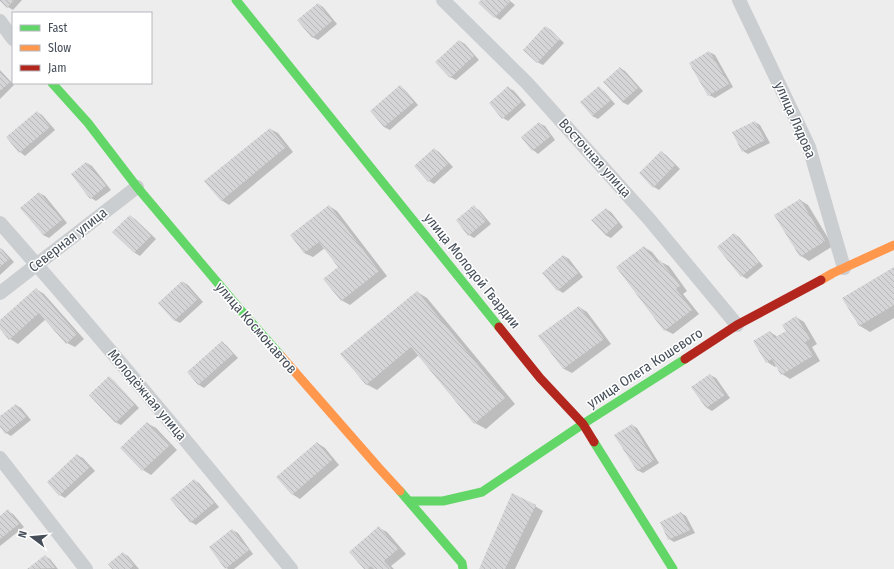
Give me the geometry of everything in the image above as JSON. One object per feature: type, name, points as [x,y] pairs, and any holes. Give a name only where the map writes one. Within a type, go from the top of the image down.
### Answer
[{"type":"street","name":"улица Молодой Гвардии","points":[[236,0],[535,372],[583,424],[673,569]]},
{"type":"street","name":"Восточная улица","points":[[443,0],[527,83],[649,219],[737,325]]},
{"type":"street","name":"улица Лядова","points":[[740,0],[809,147],[844,268]]},
{"type":"street","points":[[0,21],[12,38]]},
{"type":"street","name":"улица Космонавтов","points":[[53,84],[88,123],[137,187],[238,308],[378,467],[410,501],[462,563],[463,569]]},
{"type":"street","name":"Северная улица","points":[[0,293],[137,187]]},
{"type":"street","name":"Молодёжная улица","points":[[0,223],[37,264],[175,428],[291,569]]},
{"type":"street","name":"улица Олега Кошевого","points":[[410,501],[443,500],[482,492],[583,424],[737,325],[844,268],[894,245]]},
{"type":"street","points":[[0,458],[86,569]]},
{"type":"building","points":[[0,0],[14,0],[7,8]]},
{"type":"building","points":[[481,0],[508,0],[510,2],[494,18],[478,3]]},
{"type":"building","points":[[318,3],[332,21],[312,38],[297,20]]},
{"type":"building","points":[[545,26],[560,39],[537,63],[523,50]]},
{"type":"building","points":[[459,40],[474,56],[450,78],[435,62]]},
{"type":"building","points":[[709,51],[729,84],[708,96],[689,63]]},
{"type":"building","points":[[620,67],[638,88],[622,102],[603,82]]},
{"type":"building","points":[[0,71],[10,82],[0,91]]},
{"type":"building","points":[[400,85],[414,102],[384,127],[370,111]]},
{"type":"building","points":[[508,86],[521,102],[502,119],[489,103]]},
{"type":"building","points":[[599,86],[611,100],[592,116],[580,102]]},
{"type":"building","points":[[37,111],[50,127],[19,153],[6,137]]},
{"type":"building","points":[[755,121],[765,140],[742,152],[732,132]]},
{"type":"building","points":[[539,122],[551,136],[532,151],[521,137]]},
{"type":"building","points":[[270,128],[286,147],[221,201],[204,181]]},
{"type":"building","points":[[434,148],[448,164],[428,182],[414,166]]},
{"type":"building","points":[[661,151],[675,165],[653,188],[639,173]]},
{"type":"building","points":[[86,162],[106,186],[90,199],[71,174]]},
{"type":"building","points":[[39,192],[62,220],[43,235],[20,208]]},
{"type":"building","points":[[800,199],[825,241],[800,257],[774,215]]},
{"type":"building","points":[[329,205],[379,271],[341,301],[323,279],[338,267],[319,242],[304,253],[290,235]]},
{"type":"building","points":[[474,205],[486,221],[468,236],[456,220]]},
{"type":"building","points":[[606,208],[618,223],[605,235],[591,220]]},
{"type":"building","points":[[130,215],[151,236],[134,253],[112,232]]},
{"type":"building","points":[[734,233],[759,262],[741,277],[717,247]]},
{"type":"building","points":[[644,246],[657,263],[660,260],[680,286],[676,289],[692,310],[664,331],[616,267]]},
{"type":"building","points":[[0,248],[9,259],[0,267]]},
{"type":"building","points":[[563,255],[578,273],[557,291],[542,273]]},
{"type":"building","points":[[894,267],[894,305],[859,326],[842,298]]},
{"type":"building","points":[[182,281],[198,299],[174,321],[158,303]]},
{"type":"building","points":[[36,288],[77,334],[66,344],[39,313],[9,340],[0,329],[0,320]]},
{"type":"building","points":[[417,291],[505,398],[474,424],[411,347],[366,385],[340,354]]},
{"type":"building","points":[[579,306],[604,339],[563,369],[538,336]]},
{"type":"building","points":[[796,316],[810,339],[805,342],[813,356],[781,375],[772,359],[766,363],[753,341],[770,331],[774,338],[786,331],[782,325]]},
{"type":"building","points":[[222,341],[233,354],[198,385],[187,372]]},
{"type":"building","points":[[710,374],[725,395],[706,408],[691,387]]},
{"type":"building","points":[[109,376],[135,404],[115,423],[89,395]]},
{"type":"building","points":[[16,404],[26,417],[5,434],[0,427],[0,416]]},
{"type":"building","points":[[147,422],[170,445],[142,471],[120,448]]},
{"type":"building","points":[[632,424],[654,460],[637,471],[614,435]]},
{"type":"building","points":[[317,442],[332,460],[292,495],[276,477]]},
{"type":"building","points":[[77,454],[90,467],[59,496],[47,482]]},
{"type":"building","points":[[194,479],[214,503],[190,523],[170,499]]},
{"type":"building","points":[[512,493],[536,505],[505,569],[479,569]]},
{"type":"building","points":[[8,509],[19,524],[0,539],[0,516]]},
{"type":"building","points":[[681,512],[690,530],[668,540],[660,522]]},
{"type":"building","points":[[379,526],[398,549],[384,561],[391,569],[374,569],[371,566],[368,569],[364,569],[349,552]]},
{"type":"building","points":[[232,529],[249,550],[225,569],[209,547]]},
{"type":"building","points":[[123,552],[134,565],[130,569],[112,569],[108,564]]},
{"type":"building","points":[[45,555],[55,568],[27,569]]},
{"type":"traffic: fast","points":[[236,0],[499,327]]},
{"type":"traffic: fast","points":[[53,84],[88,123],[137,187],[281,356]]},
{"type":"traffic: fast","points":[[410,501],[443,501],[482,492],[583,424],[685,359]]},
{"type":"traffic: fast","points":[[594,442],[673,569]]},
{"type":"traffic: fast","points":[[400,491],[462,563],[463,569]]},
{"type":"traffic: slow","points":[[821,280],[894,245]]},
{"type":"traffic: slow","points":[[281,356],[400,491]]},
{"type":"traffic: jam","points":[[685,359],[737,325],[821,280]]},
{"type":"traffic: jam","points":[[499,327],[540,378],[583,424],[594,442]]}]
